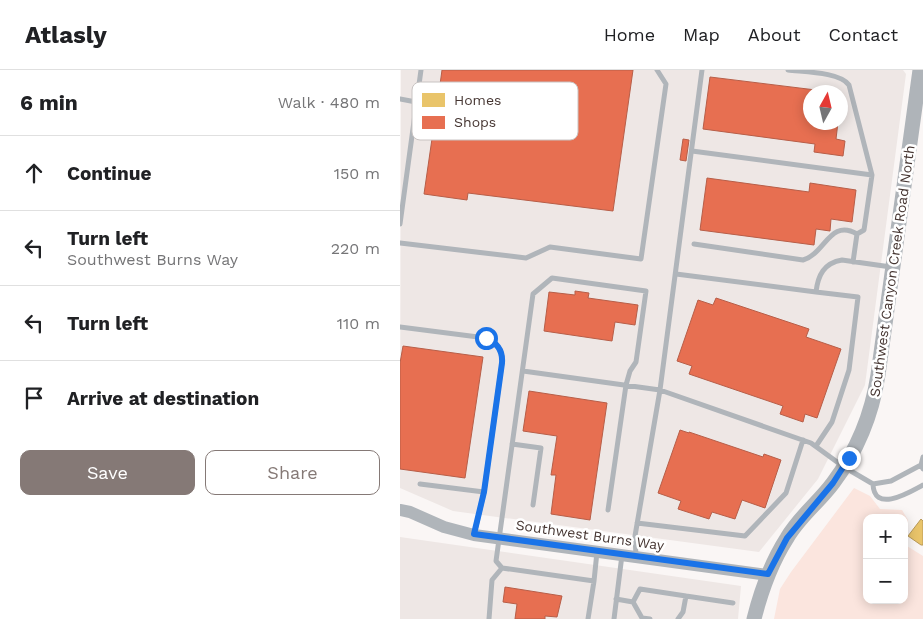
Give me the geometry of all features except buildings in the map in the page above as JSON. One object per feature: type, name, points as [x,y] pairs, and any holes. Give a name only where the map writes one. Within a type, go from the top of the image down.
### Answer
[{"type":"main road","name":"Southwest Canyon Creek Road North","points":[[754,619],[768,574],[787,538],[833,483],[844,466],[860,437],[874,400],[920,70]]},
{"type":"street","name":"Southwest Burns Way","points":[[400,503],[405,511],[433,523],[474,534],[768,574]]},
{"type":"lane","points":[[400,236],[401,242],[526,258],[550,247],[641,259],[666,84],[657,70]]},
{"type":"lane","points":[[636,556],[635,536],[660,390],[702,70]]},
{"type":"lane","points":[[788,70],[836,76],[846,80],[849,85],[872,175],[864,230],[857,234]]},
{"type":"lane","points":[[400,224],[412,132]]},
{"type":"lane","points":[[692,151],[872,175]]},
{"type":"lane","points":[[694,244],[803,260],[809,258],[834,233],[842,229],[857,234]]},
{"type":"lane","points":[[853,262],[857,234]]},
{"type":"lane","points":[[816,292],[817,281],[826,267],[834,262],[842,260],[893,267]]},
{"type":"lane","points":[[676,274],[858,297],[849,370],[832,422],[816,446]]},
{"type":"lane","points":[[594,581],[502,568],[496,561],[534,294],[552,278],[646,291],[636,362],[630,371],[626,385],[608,510]]},
{"type":"lane","points":[[400,327],[486,338],[497,345],[503,356],[484,492],[474,534]]},
{"type":"lane","points":[[523,371],[660,390],[803,440],[816,446],[873,484],[891,481],[922,467],[923,457]]},
{"type":"lane","points":[[637,522],[745,536],[786,493],[803,440]]},
{"type":"lane","points":[[512,444],[541,448],[533,505]]},
{"type":"lane","points":[[420,484],[484,492]]},
{"type":"lane","points":[[873,484],[876,494],[879,497],[888,499],[900,497],[923,485]]},
{"type":"lane","points":[[588,619],[597,551]]},
{"type":"lane","points":[[614,619],[622,554]]},
{"type":"lane","points":[[489,619],[492,580],[502,568]]},
{"type":"lane","points":[[633,602],[640,589],[733,603]]},
{"type":"lane","points":[[678,619],[683,612],[686,596]]},
{"type":"lane","points":[[616,599],[633,602]]},
{"type":"lane","points":[[633,602],[642,618],[650,619]]},
{"type":"shaded area","points":[[401,70],[903,70],[906,74],[865,385],[818,479],[759,552],[453,511],[400,488]]},
{"type":"shaded area","points":[[854,488],[870,496],[880,509],[902,510],[904,514],[863,514],[863,604],[908,604],[908,547],[923,556],[923,619],[774,619],[780,589]]},
{"type":"shaded area","points":[[400,537],[741,586],[738,619],[400,619]]},
{"type":"route","points":[[486,338],[497,345],[503,356],[484,492],[474,534],[768,574],[787,538],[833,483],[849,458]]}]
